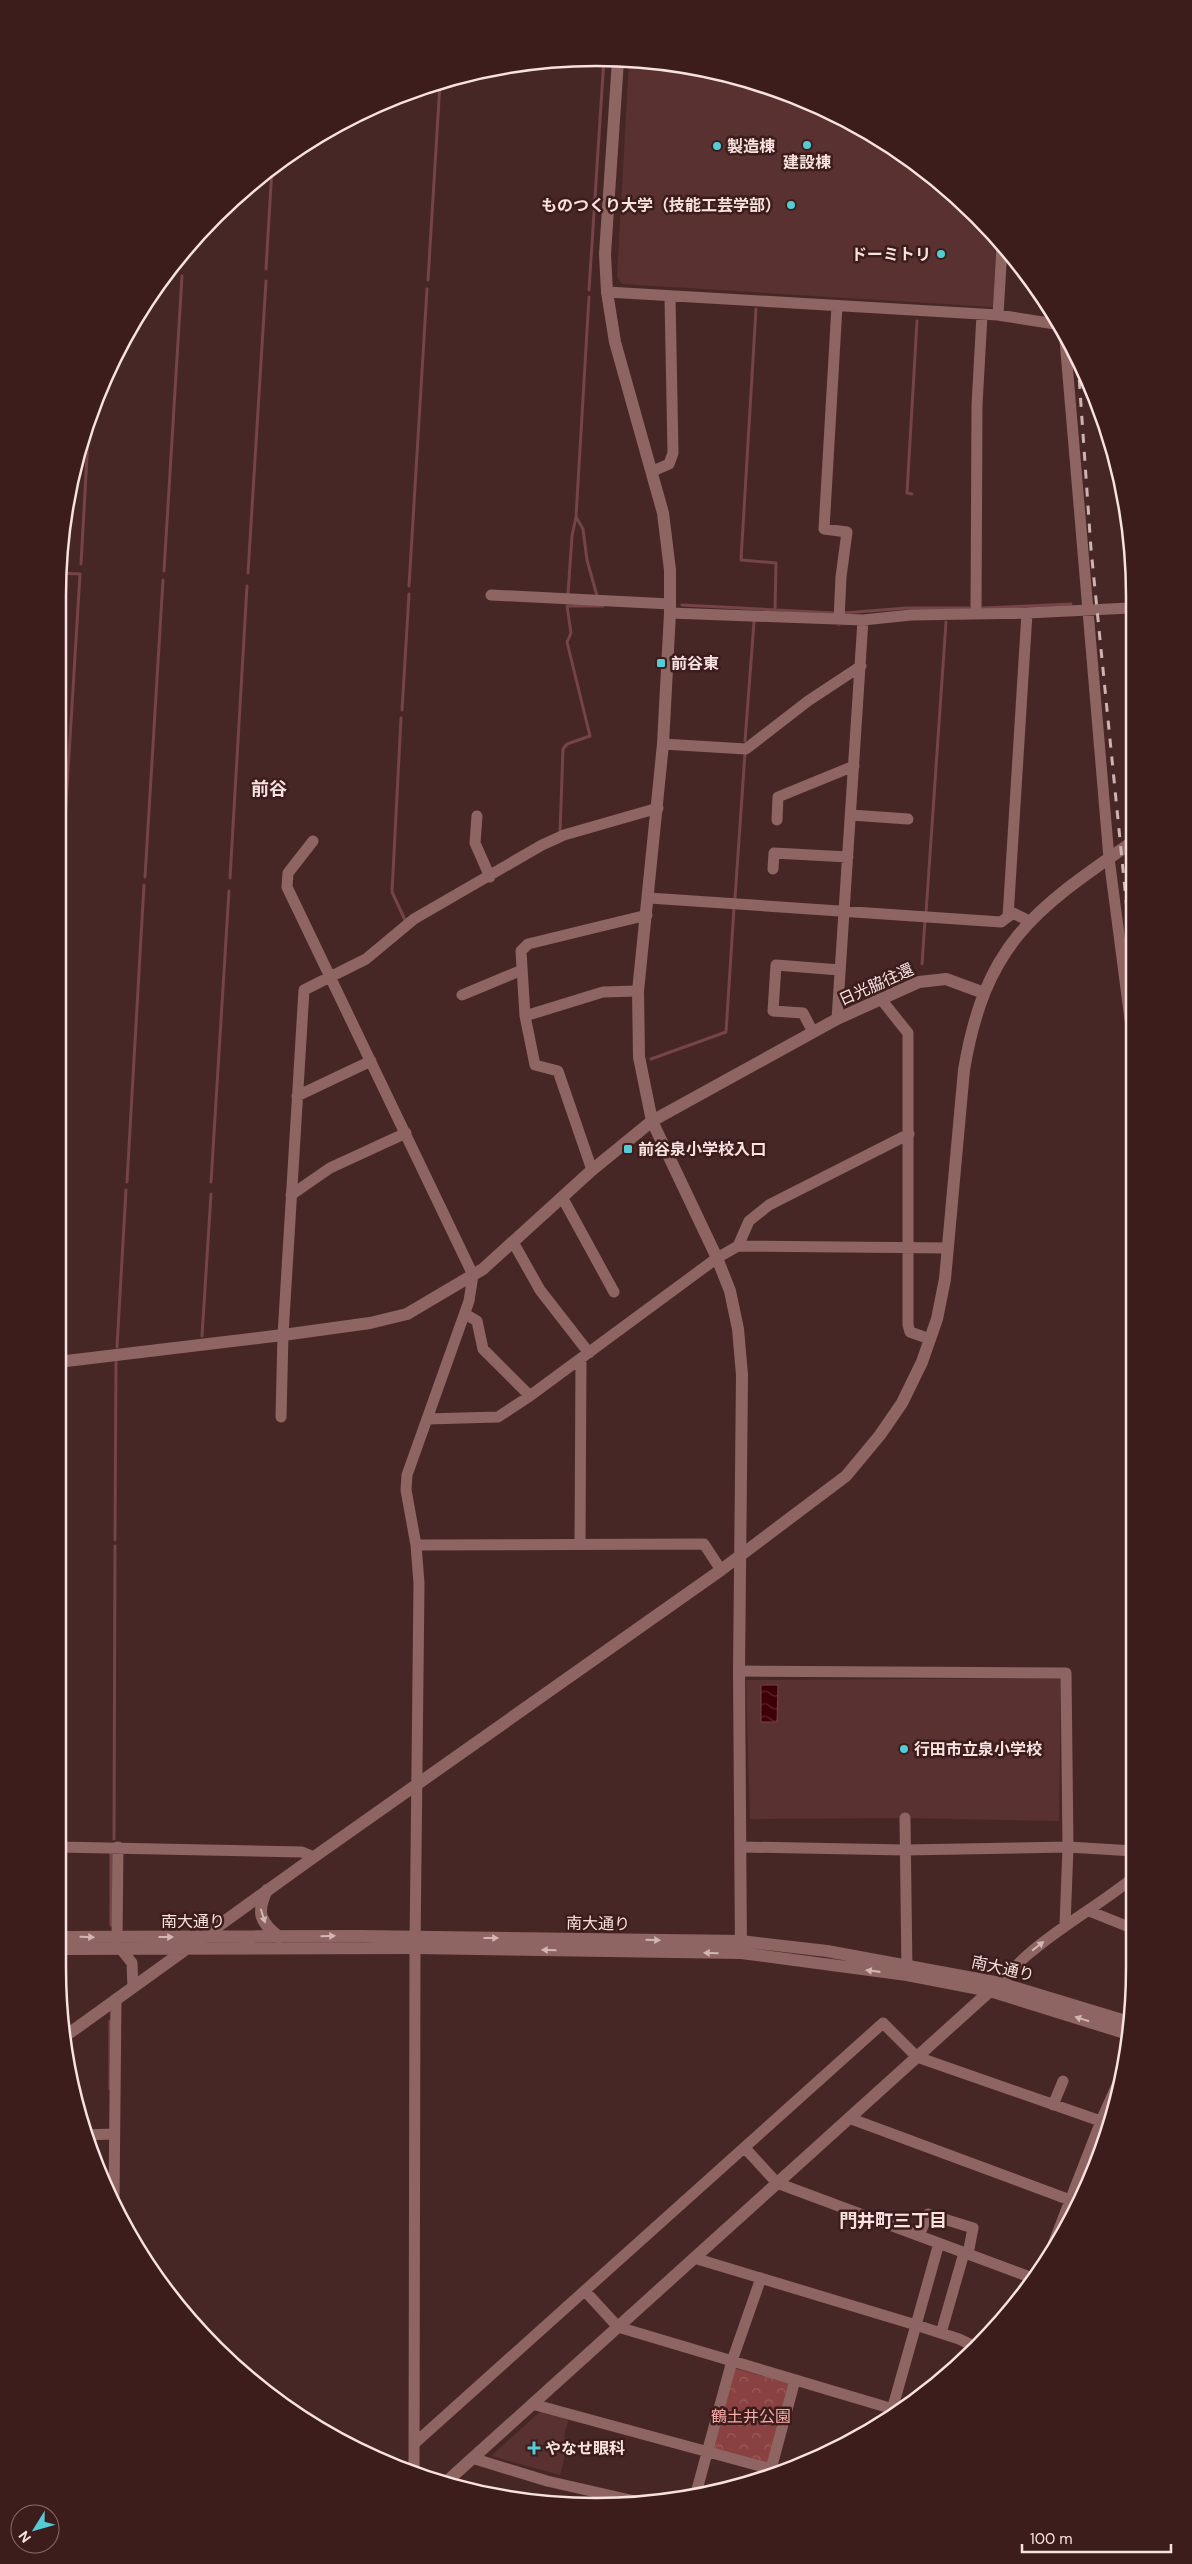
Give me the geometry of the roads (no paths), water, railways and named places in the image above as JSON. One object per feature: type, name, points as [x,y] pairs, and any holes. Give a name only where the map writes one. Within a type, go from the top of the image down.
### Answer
[{"type":"street","points":[[618,67],[605,254],[607,292],[615,342],[653,470],[668,544],[670,608],[664,744],[638,991],[639,1057],[652,1121],[717,1258],[730,1291],[736,1320],[742,1375],[741,1947]]},
{"type":"street","points":[[998,316],[1001,256]]},
{"type":"street","points":[[607,292],[998,316],[1050,323]]},
{"type":"street","points":[[653,470],[669,464],[673,453],[670,297]]},
{"type":"street","points":[[837,306],[824,529],[848,532],[841,577],[839,620]]},
{"type":"street","points":[[976,613],[977,405],[982,315]]},
{"type":"street","points":[[1066,352],[1109,858],[1126,982]]},
{"type":"street","points":[[491,594],[839,620],[863,620],[911,615],[1027,613],[1126,608]]},
{"type":"street","points":[[1008,917],[1027,613]]},
{"type":"street","points":[[836,1019],[863,620]]},
{"type":"street","points":[[664,744],[746,749],[808,701],[861,666]]},
{"type":"street","points":[[777,820],[778,797],[854,766]]},
{"type":"street","points":[[281,1417],[283,1335],[304,990],[366,959],[414,918],[490,877],[542,845],[564,835],[658,808]]},
{"type":"street","points":[[851,815],[908,819]]},
{"type":"street","points":[[477,816],[475,843],[490,877]]},
{"type":"street","points":[[313,841],[288,873],[287,888],[473,1275],[465,1314],[407,1476],[406,1490],[416,1545],[419,1583],[415,1943],[414,2465]]},
{"type":"street","points":[[70,2032],[267,1890],[721,1570],[846,1476],[866,1454],[902,1403],[919,1368],[942,1301],[964,1070],[970,1036],[984,993],[999,960],[1029,921],[1055,897],[1126,846]]},
{"type":"street","points":[[773,869],[774,853],[848,857]]},
{"type":"street","points":[[648,898],[1000,922],[1013,913],[1029,921]]},
{"type":"street","points":[[592,1170],[558,1071],[534,1064],[525,1016],[521,951],[528,944],[647,915]]},
{"type":"street","points":[[813,1032],[804,1013],[773,1011],[776,965],[840,970]]},
{"type":"street","points":[[462,995],[522,970]]},
{"type":"street","name":"日光脇往還","points":[[66,1361],[283,1335],[370,1322],[408,1314],[473,1275],[513,1242],[592,1170],[652,1121],[836,1019],[919,982],[939,978],[962,984],[984,993]]},
{"type":"street","points":[[525,1016],[603,992],[638,991]]},
{"type":"street","points":[[880,998],[908,1034],[908,1325],[910,1332],[930,1339]]},
{"type":"street","points":[[297,1096],[371,1061]]},
{"type":"street","points":[[291,1194],[330,1168],[406,1133]]},
{"type":"street","points":[[738,1246],[750,1221],[769,1205],[909,1134]]},
{"type":"street","points":[[562,1197],[614,1292]]},
{"type":"street","points":[[513,1242],[540,1290],[585,1356],[580,1544]]},
{"type":"street","points":[[427,1419],[498,1416],[530,1396],[717,1258],[738,1246],[948,1248]]},
{"type":"street","points":[[465,1314],[477,1321],[483,1349],[530,1396]]},
{"type":"street","points":[[416,1545],[704,1544],[721,1570]]},
{"type":"street","points":[[740,1671],[1066,1673],[1068,1847],[1065,1925]]},
{"type":"street","points":[[905,1818],[907,1970]]},
{"type":"street","points":[[66,1847],[302,1852],[314,1857]]},
{"type":"street","points":[[118,1847],[119,1943],[132,1963],[133,1987]]},
{"type":"street","points":[[742,1847],[905,1850],[1068,1847],[1126,1851]]},
{"type":"street","points":[[451,2478],[995,1987],[1029,1953],[1065,1925],[1089,1911],[1126,1883]]},
{"type":"street","points":[[267,1890],[261,1902],[260,1911],[263,1921],[279,1937]]},
{"type":"street","points":[[1089,1911],[1126,1926]]},
{"type":"street","name":"南大通り","points":[[66,1947],[202,1937],[279,1937],[415,1943],[741,1947],[827,1951],[907,1970],[995,1987],[1123,2020]]},
{"type":"street","name":"南大通り","points":[[66,1938],[185,1950],[415,1943]]},
{"type":"street","name":"南大通り","points":[[995,1987],[1122,2032]]},
{"type":"street","points":[[114,2186],[116,1999]]},
{"type":"street","points":[[415,2443],[883,2023],[916,2057],[1103,2121]]},
{"type":"street","points":[[1053,2105],[1063,2081]]},
{"type":"street","points":[[849,2118],[1072,2200]]},
{"type":"street","points":[[93,2135],[114,2134]]},
{"type":"street","points":[[745,2148],[777,2183],[1026,2276]]},
{"type":"street","points":[[919,2236],[928,2214],[973,2228],[941,2333]]},
{"type":"street","points":[[894,2405],[939,2243]]},
{"type":"street","points":[[694,2258],[916,2325],[969,2345]]},
{"type":"street","points":[[697,2488],[732,2361],[761,2278]]},
{"type":"street","points":[[585,2291],[618,2327],[795,2380],[886,2411]]},
{"type":"street","points":[[770,2468],[795,2380]]},
{"type":"street","points":[[532,2404],[769,2469]]},
{"type":"street","points":[[472,2458],[548,2481],[619,2497]]},
{"type":"water","points":[[761,1685],[778,1685],[777,1722],[761,1722]]},
{"type":"waterway","points":[[589,290],[603,66]]},
{"type":"waterway","points":[[428,280],[440,90]]},
{"type":"waterway","points":[[266,269],[271,178]]},
{"type":"waterway","points":[[164,571],[182,276]]},
{"type":"waterway","points":[[248,573],[266,281]]},
{"type":"waterway","points":[[409,586],[427,289]]},
{"type":"waterway","points":[[568,594],[572,536],[576,517],[589,297]]},
{"type":"waterway","points":[[756,309],[741,560],[776,563],[775,611]]},
{"type":"waterway","points":[[912,494],[907,493],[917,321]]},
{"type":"waterway","points":[[81,564],[87,448]]},
{"type":"waterway","points":[[576,517],[583,529],[587,560],[597,596]]},
{"type":"waterway","points":[[66,804],[80,574],[67,573]]},
{"type":"waterway","points":[[145,877],[163,580]]},
{"type":"waterway","points":[[230,878],[247,586]]},
{"type":"waterway","points":[[402,710],[409,594]]},
{"type":"waterway","points":[[982,608],[1071,604]]},
{"type":"waterway","points":[[682,605],[834,613]]},
{"type":"waterway","points":[[560,832],[563,749],[567,744],[590,736],[567,642],[571,633],[567,606],[603,606]]},
{"type":"waterway","points":[[844,613],[907,608],[969,608]]},
{"type":"waterway","points":[[745,741],[754,622]]},
{"type":"waterway","points":[[926,913],[946,622]]},
{"type":"waterway","points":[[401,718],[392,892],[405,920]]},
{"type":"waterway","points":[[735,898],[745,753]]},
{"type":"waterway","points":[[127,1182],[144,885]]},
{"type":"waterway","points":[[211,1182],[229,891]]},
{"type":"waterway","points":[[651,1059],[726,1032],[734,908]]},
{"type":"waterway","points":[[922,964],[925,920]]},
{"type":"waterway","points":[[117,1347],[126,1190]]},
{"type":"waterway","points":[[202,1336],[211,1194]]},
{"type":"waterway","points":[[115,1540],[116,1362]]},
{"type":"waterway","points":[[114,1839],[115,1546]]},
{"type":"waterway","points":[[111,1853],[111,1925]]},
{"type":"waterway","points":[[110,2021],[110,2089]]},
{"type":"railway","points":[[1079,380],[1091,549],[1126,900]]},
{"type":"place","name":"建設棟","points":[[807,145]]},
{"type":"place","name":"製造棟","points":[[717,146]]},
{"type":"place","name":"ものつくり大学（技能工芸学部）","points":[[791,205]]},
{"type":"place","name":"ドーミトリ","points":[[941,254]]},
{"type":"place","name":"前谷東","points":[[661,663]]},
{"type":"place","name":"前谷泉小学校入口","points":[[628,1149]]},
{"type":"place","name":"行田市立泉小学校","points":[[904,1749]]},
{"type":"place","name":"やなせ眼科","points":[[534,2448]]},
{"type":"district","name":"前谷","points":[[269,789]]},
{"type":"district","name":"門井町三丁目","points":[[893,2221]]},
{"type":"park label","name":"鶴土井公園","points":[[751,2416]]}]
